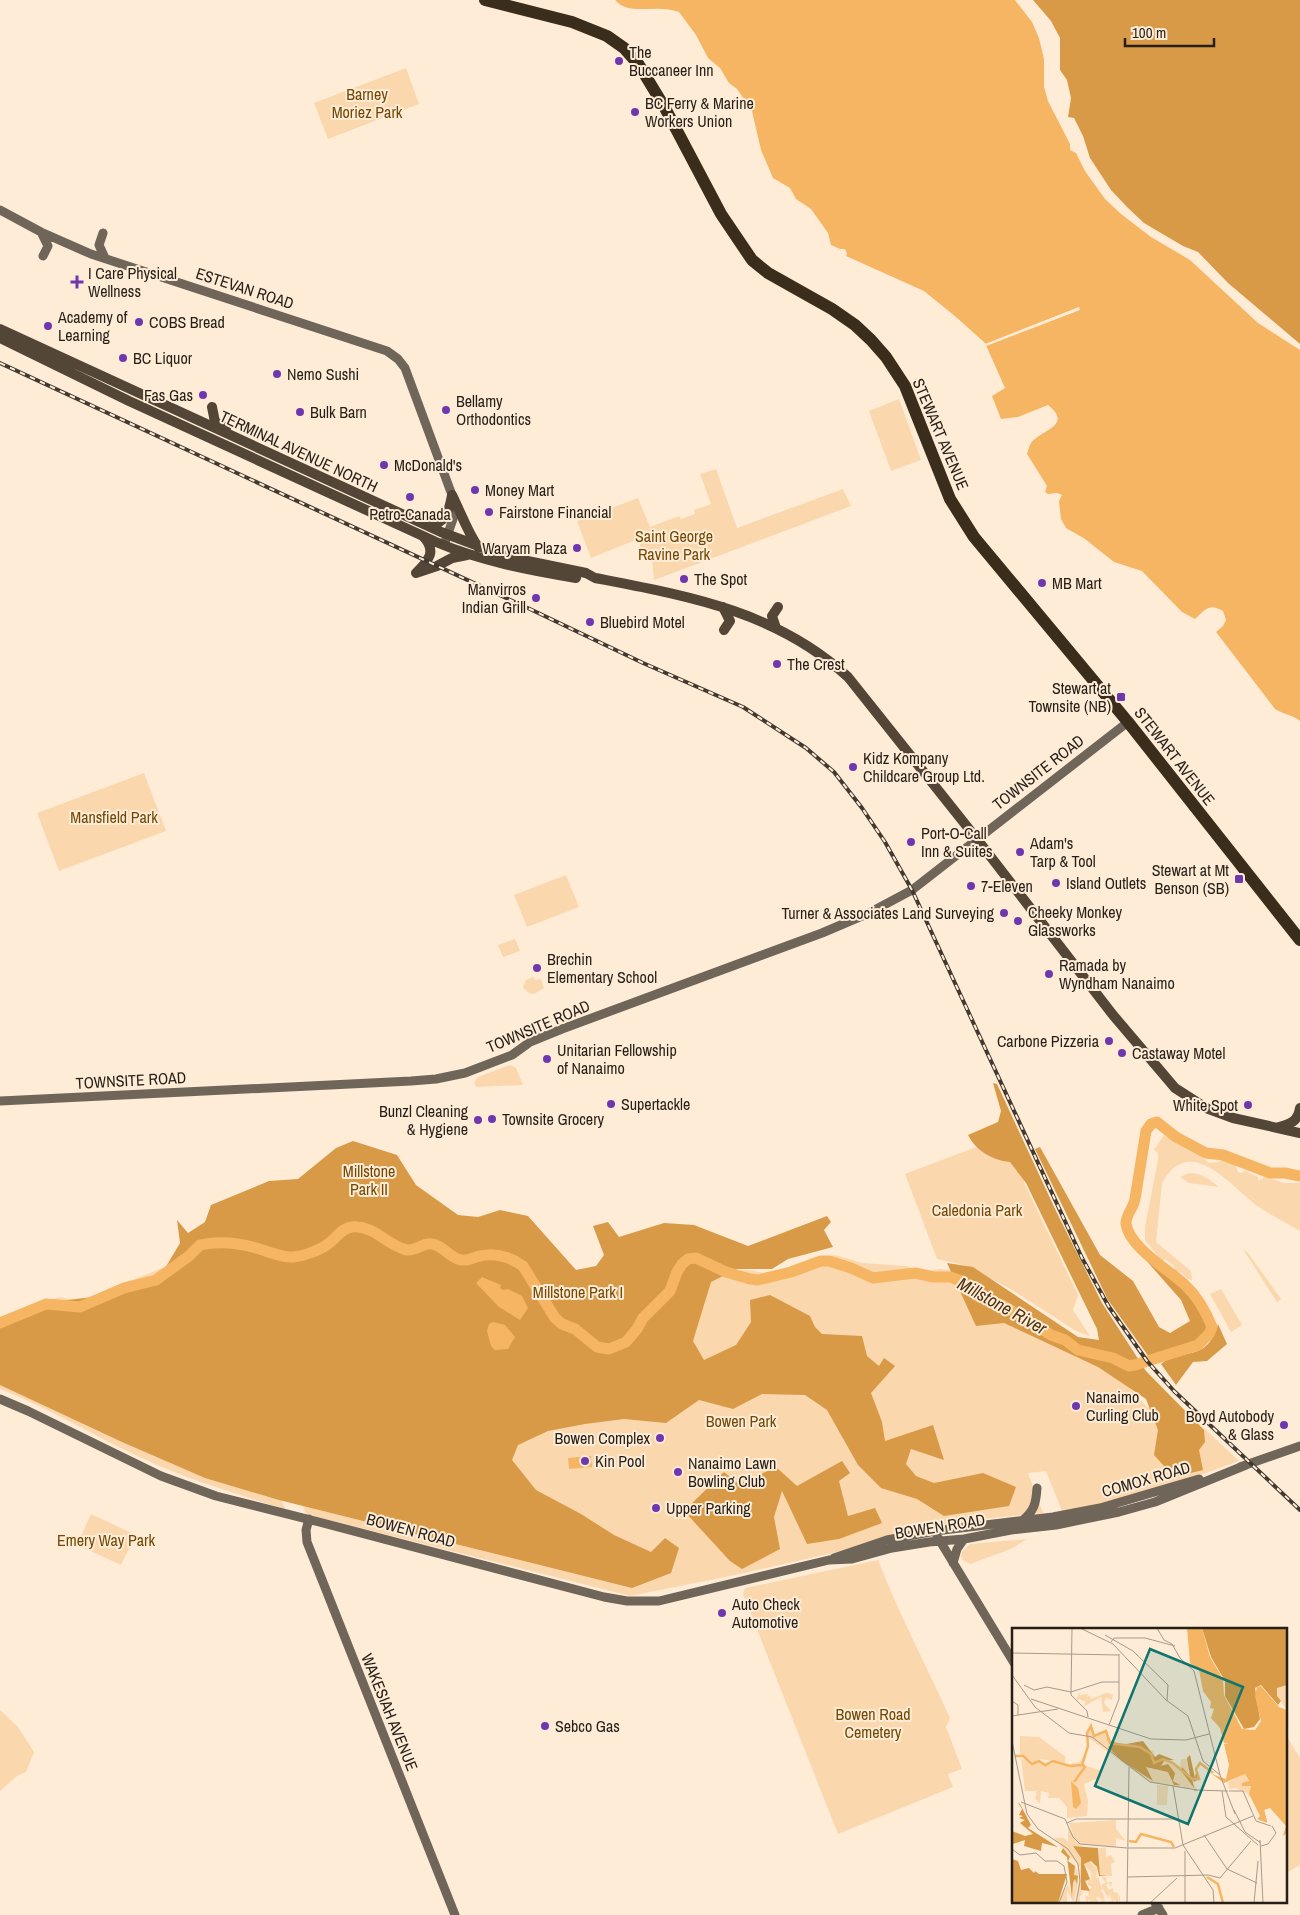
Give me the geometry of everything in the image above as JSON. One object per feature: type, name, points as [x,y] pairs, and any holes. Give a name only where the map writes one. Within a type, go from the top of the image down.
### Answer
[{"type":"highway","name":"STEWART AVENUE","points":[[485,0],[572,22],[607,36],[624,48],[634,59],[665,108],[724,219],[752,260],[768,273],[832,308],[854,324],[886,357],[905,386],[950,499],[974,537],[1128,722],[1300,940]]},
{"type":"main road","name":"ESTEVAN ROAD","points":[[0,210],[80,250],[387,351],[398,359],[407,375],[452,496]]},
{"type":"main road","points":[[41,232],[48,246],[43,256]]},
{"type":"main road","points":[[103,233],[99,245],[105,258]]},
{"type":"main road","name":"TERMINAL AVENUE NORTH","points":[[0,329],[249,445],[425,531],[444,545],[471,555],[538,572],[584,580],[594,578]]},
{"type":"main road","name":"TERMINAL AVENUE NORTH","points":[[0,338],[122,397],[425,531],[448,535],[479,548],[523,561],[586,573],[594,578],[680,594],[723,607],[776,628],[807,644],[848,677],[977,838],[1113,1015],[1175,1088],[1206,1108],[1233,1118],[1300,1132]]},
{"type":"main road","points":[[212,407],[215,422],[240,434],[249,445]]},
{"type":"main road","points":[[452,496],[446,518],[425,531],[430,545],[430,557],[416,573],[457,557],[471,555]]},
{"type":"main road","points":[[444,545],[454,516],[452,496]]},
{"type":"main road","points":[[452,496],[462,514],[470,535],[479,548]]},
{"type":"main road","points":[[723,607],[730,621],[724,630]]},
{"type":"main road","points":[[776,628],[772,616],[778,607]]},
{"type":"main road","name":"TOWNSITE ROAD","points":[[0,1101],[404,1082],[458,1075],[512,1055],[530,1042],[560,1030],[822,933],[868,913],[912,890],[1128,722]]},
{"type":"main road","points":[[1278,1128],[1290,1124],[1298,1118],[1300,1108]]},
{"type":"main road","name":"BOWEN ROAD","points":[[0,1399],[161,1476],[216,1496],[604,1597],[627,1601],[659,1601],[829,1560],[852,1559],[892,1548],[964,1539],[1055,1521]]},
{"type":"main road","name":"COMOX ROAD","points":[[1055,1521],[1119,1512],[1155,1502],[1246,1465],[1300,1446]]},
{"type":"main road","points":[[1021,1521],[1033,1510],[1036,1502],[1037,1488]]},
{"type":"main road","name":"WAKESIAH AVENUE","points":[[309,1519],[306,1530],[307,1542],[455,1915]]},
{"type":"main road","name":"BOWEN ROAD","points":[[829,1560],[841,1554],[886,1540],[935,1531],[1021,1521],[1055,1521]]},
{"type":"main road","points":[[935,1531],[1012,1660]]},
{"type":"main road","points":[[953,1563],[957,1549],[964,1539]]},
{"type":"main road","points":[[1142,1915],[1158,1908]]},
{"type":"green space","points":[[1033,0],[1300,0],[1300,344],[1228,283],[1198,252],[1183,246],[1144,223],[1111,190],[1090,158],[1083,136],[1074,118],[1068,117],[1071,98],[1067,80],[1060,70],[1060,38],[1051,21]]},
{"type":"green space","name":"Barney Moriez Park","points":[[406,68],[419,104],[328,139],[314,103]]},
{"type":"green space","points":[[899,399],[921,460],[891,471],[869,411]]},
{"type":"green space","name":"Saint George Ravine Park","points":[[716,469],[737,528],[843,489],[851,506],[654,580],[652,560],[642,552],[638,539],[591,558],[577,521],[638,498],[650,527],[679,516],[681,519],[695,514],[694,510],[711,504],[700,474]]},
{"type":"green space","name":"Mansfield Park","points":[[144,773],[166,831],[59,871],[37,813]]},
{"type":"green space","points":[[566,875],[579,907],[527,927],[514,895]]},
{"type":"green space","points":[[515,939],[520,951],[503,957],[498,945]]},
{"type":"green space","points":[[533,977],[535,980],[541,979],[544,988],[534,994],[529,993],[523,988],[526,980]]},
{"type":"green space","points":[[510,1065],[516,1068],[523,1085],[476,1087],[474,1083],[478,1077]]},
{"type":"green space","points":[[993,1083],[997,1084],[1056,1211],[1102,1303],[1146,1371],[1204,1430],[1205,1442],[1199,1450],[1203,1470],[1174,1477],[1154,1455],[1158,1430],[1146,1399],[1098,1367],[1004,1323],[976,1326],[947,1263],[973,1267],[1078,1337],[1099,1340],[1097,1329],[1026,1183],[1010,1162],[985,1154],[975,1146],[968,1135],[998,1122],[1001,1111]]},
{"type":"green space","name":"Caledonia Park","points":[[1016,1132],[1024,1153],[1024,1183],[1078,1295],[1073,1310],[1090,1336],[1076,1331],[1009,1288],[964,1265],[937,1259],[905,1174]]},
{"type":"green space","points":[[1174,1134],[1179,1142],[1191,1147],[1209,1163],[1218,1162],[1227,1157],[1237,1162],[1238,1172],[1245,1171],[1258,1177],[1258,1181],[1266,1176],[1283,1183],[1300,1183],[1300,1231],[1259,1207],[1211,1168],[1198,1163],[1185,1162],[1173,1168],[1162,1183],[1156,1242],[1191,1271],[1192,1280],[1187,1279],[1181,1272],[1175,1271],[1174,1266],[1165,1259],[1162,1261],[1145,1240],[1145,1227],[1158,1160],[1158,1153],[1154,1150],[1164,1135]]},
{"type":"green space","points":[[353,1141],[397,1155],[416,1185],[458,1215],[478,1217],[500,1210],[528,1216],[576,1270],[596,1266],[604,1255],[593,1226],[608,1222],[619,1237],[664,1223],[694,1225],[748,1246],[827,1216],[831,1222],[824,1230],[833,1247],[788,1259],[772,1269],[737,1269],[711,1282],[693,1341],[704,1360],[736,1345],[751,1322],[750,1300],[770,1295],[810,1316],[815,1327],[822,1334],[862,1336],[867,1356],[879,1366],[884,1358],[895,1366],[871,1393],[882,1422],[885,1441],[933,1425],[944,1460],[911,1449],[906,1464],[916,1476],[934,1483],[983,1473],[1016,1487],[1009,1506],[944,1516],[917,1499],[881,1488],[858,1465],[827,1410],[805,1395],[762,1394],[733,1409],[699,1400],[666,1423],[624,1419],[585,1424],[548,1431],[518,1445],[512,1460],[536,1490],[581,1514],[614,1535],[651,1552],[665,1538],[679,1548],[671,1573],[632,1588],[279,1500],[205,1478],[122,1442],[0,1385],[0,1320],[17,1320],[60,1301],[118,1294],[164,1270],[180,1243],[177,1220],[188,1233],[205,1222],[211,1205],[269,1181],[298,1179],[336,1148]]},
{"type":"green space","points":[[1040,1147],[1100,1255],[1133,1281],[1159,1327],[1170,1333],[1190,1321],[1181,1300],[1144,1258],[1148,1259],[1174,1281],[1196,1304],[1208,1324],[1205,1335],[1199,1341],[1186,1347],[1149,1357],[1108,1300],[1035,1149]]},
{"type":"green space","points":[[1189,1173],[1202,1175],[1219,1187],[1189,1183],[1180,1177]]},
{"type":"green space","points":[[1243,1249],[1248,1253],[1281,1299],[1277,1302]]},
{"type":"green space","name":"Bowen Park","points":[[835,1255],[862,1263],[906,1266],[923,1272],[941,1269],[954,1271],[1122,1380],[1148,1408],[1161,1395],[1171,1405],[1175,1401],[1239,1461],[1115,1506],[1062,1511],[1046,1471],[1028,1473],[1043,1513],[983,1519],[735,1575],[630,1596],[306,1514],[287,1467],[266,1460],[285,1509],[226,1491],[150,1462],[33,1403],[0,1389],[0,1318],[20,1314],[39,1303],[60,1297],[70,1299],[86,1298],[110,1292],[125,1283],[175,1263],[542,1283],[720,1267],[735,1271],[751,1270],[767,1274],[779,1272],[796,1264]]},
{"type":"green space","points":[[1221,1289],[1242,1325],[1231,1332],[1210,1294]]},
{"type":"green space","points":[[1218,1324],[1227,1344],[1207,1361],[1193,1362],[1176,1385],[1161,1364],[1178,1356],[1194,1352],[1207,1345]]},
{"type":"green space","points":[[842,1461],[850,1473],[839,1481],[848,1516],[875,1508],[882,1523],[839,1539],[807,1544],[782,1491],[774,1517],[780,1549],[742,1569],[730,1561],[684,1511],[724,1472],[739,1484],[776,1467],[797,1486]]},
{"type":"green space","name":"Emery Way Park","points":[[91,1514],[136,1535],[121,1565],[77,1545]]},
{"type":"green space","points":[[1027,1539],[1011,1549],[970,1564],[963,1560],[961,1556],[962,1552],[970,1544]]},
{"type":"green space","name":"Bowen Road Cemetery","points":[[878,1560],[950,1718],[946,1727],[962,1769],[948,1774],[953,1787],[838,1834],[743,1594],[745,1588]]},
{"type":"green space","points":[[0,1710],[18,1727],[34,1752],[26,1772],[17,1776],[0,1791]]},
{"type":"green space","points":[[1288,1738],[1300,1758],[1300,1865],[1288,1872]]},
{"type":"shaded area","points":[[615,0],[1015,0],[1032,22],[1039,38],[1044,59],[1044,87],[1048,101],[1070,144],[1070,150],[1076,153],[1085,171],[1105,199],[1151,237],[1190,260],[1258,323],[1300,350],[1300,721],[1275,709],[1216,632],[1223,626],[1226,620],[1223,611],[1211,607],[1195,619],[1182,612],[1142,571],[1114,562],[1085,539],[1066,528],[1061,519],[1059,501],[1062,495],[1045,492],[1047,486],[1027,454],[1035,438],[1053,427],[1056,423],[1058,418],[1055,412],[1048,405],[1018,417],[1001,419],[992,396],[1005,388],[985,343],[924,291],[846,256],[845,249],[831,245],[828,233],[811,209],[796,199],[790,188],[773,178],[761,150],[752,111],[737,89],[729,83],[720,68],[708,58],[696,35],[679,12],[662,9],[628,8]]},
{"type":"shaded area","points":[[482,1277],[501,1285],[500,1288],[503,1290],[508,1289],[522,1296],[528,1308],[520,1320],[499,1307],[476,1283]]},
{"type":"shaded area","points":[[493,1322],[505,1325],[515,1337],[508,1349],[495,1350],[491,1346],[487,1331],[489,1324]]},
{"type":"shaded area","points":[[591,1456],[592,1467],[569,1469],[568,1458]]},
{"type":"pier","points":[[1079,307],[1080,310],[986,346],[985,344]]},
{"type":"waterway","name":"Millstone River","points":[[0,1323],[46,1304],[80,1307],[124,1288],[156,1280],[189,1256],[200,1245],[214,1243],[235,1244],[293,1257],[321,1248],[331,1242],[345,1229],[360,1227],[374,1232],[400,1248],[407,1250],[432,1244],[462,1260],[486,1255],[503,1256],[513,1260],[523,1266],[555,1318],[562,1324],[575,1329],[597,1347],[609,1349],[626,1342],[643,1318],[670,1291],[677,1272],[688,1259],[696,1258],[726,1272],[758,1280],[791,1272],[821,1261],[829,1261],[873,1278],[915,1273],[956,1279],[964,1282],[977,1296],[1004,1306],[1051,1335],[1065,1340],[1078,1350],[1113,1358],[1129,1366],[1198,1345],[1209,1334],[1212,1327],[1204,1310],[1193,1294],[1185,1285],[1142,1250],[1129,1233],[1126,1224],[1135,1199],[1146,1131],[1151,1124],[1157,1122],[1176,1137],[1206,1153],[1223,1155],[1270,1173],[1300,1176]]},
{"type":"railway","points":[[0,363],[643,663],[743,707],[806,748],[834,772],[885,842],[912,890],[1082,1258],[1109,1307],[1147,1361],[1174,1391],[1300,1510]]},
{"type":"place","name":"The Buccaneer Inn","points":[[619,61]]},
{"type":"place","name":"BC Ferry & Marine Workers Union","points":[[635,112]]},
{"type":"place","name":"I Care Physical Wellness","points":[[77,282]]},
{"type":"place","name":"COBS Bread","points":[[139,322]]},
{"type":"place","name":"Academy of Learning","points":[[48,326]]},
{"type":"place","name":"BC Liquor","points":[[123,358]]},
{"type":"place","name":"Nemo Sushi","points":[[277,374]]},
{"type":"place","name":"Fas Gas","points":[[203,395]]},
{"type":"place","name":"Bellamy Orthodontics","points":[[446,410]]},
{"type":"place","name":"Bulk Barn","points":[[300,412]]},
{"type":"place","name":"McDonald's","points":[[384,465]]},
{"type":"place","name":"Money Mart","points":[[475,490]]},
{"type":"place","name":"Petro-Canada","points":[[410,497]]},
{"type":"place","name":"Fairstone Financial","points":[[489,512]]},
{"type":"place","name":"Waryam Plaza","points":[[577,548]]},
{"type":"place","name":"The Spot","points":[[684,579]]},
{"type":"place","name":"MB Mart","points":[[1042,583]]},
{"type":"place","name":"Manvirros Indian Grill","points":[[536,598]]},
{"type":"place","name":"Bluebird Motel","points":[[590,622]]},
{"type":"place","name":"The Crest","points":[[777,664]]},
{"type":"place","name":"Stewart at Townsite (NB)","points":[[1121,697]]},
{"type":"place","name":"Kidz Kompany Childcare Group Ltd.","points":[[853,767]]},
{"type":"place","name":"Port-O-Call Inn & Suites","points":[[911,842]]},
{"type":"place","name":"Adam's Tarp & Tool","points":[[1020,852]]},
{"type":"place","name":"Stewart at Mt Benson (SB)","points":[[1239,879]]},
{"type":"place","name":"Island Outlets","points":[[1056,883]]},
{"type":"place","name":"7-Eleven","points":[[971,886]]},
{"type":"place","name":"Turner & Associates Land Surveying","points":[[1004,913]]},
{"type":"place","name":"Cheeky Monkey Glassworks","points":[[1018,921]]},
{"type":"place","name":"Brechin Elementary School","points":[[537,968]]},
{"type":"place","name":"Ramada by Wyndham Nanaimo","points":[[1049,974]]},
{"type":"place","name":"Carbone Pizzeria","points":[[1109,1041]]},
{"type":"place","name":"Castaway Motel","points":[[1122,1053]]},
{"type":"place","name":"Unitarian Fellowship of Nanaimo","points":[[547,1059]]},
{"type":"place","name":"Supertackle","points":[[611,1104]]},
{"type":"place","name":"White Spot","points":[[1248,1105]]},
{"type":"place","name":"Townsite Grocery","points":[[492,1119]]},
{"type":"place","name":"Bunzl Cleaning & Hygiene","points":[[478,1120]]},
{"type":"place","name":"Nanaimo Curling Club","points":[[1076,1406]]},
{"type":"place","name":"Boyd Autobody & Glass","points":[[1284,1425]]},
{"type":"place","name":"Bowen Complex","points":[[660,1438]]},
{"type":"place","name":"Kin Pool","points":[[585,1461]]},
{"type":"place","name":"Nanaimo Lawn Bowling Club","points":[[678,1472]]},
{"type":"place","name":"Upper Parking","points":[[656,1508]]},
{"type":"place","name":"Auto Check Automotive","points":[[722,1613]]},
{"type":"place","name":"Sebco Gas","points":[[545,1726]]},
{"type":"park label","name":"Millstone Park II","points":[[369,1180]]},
{"type":"park label","name":"Millstone Park I","points":[[578,1292]]}]
